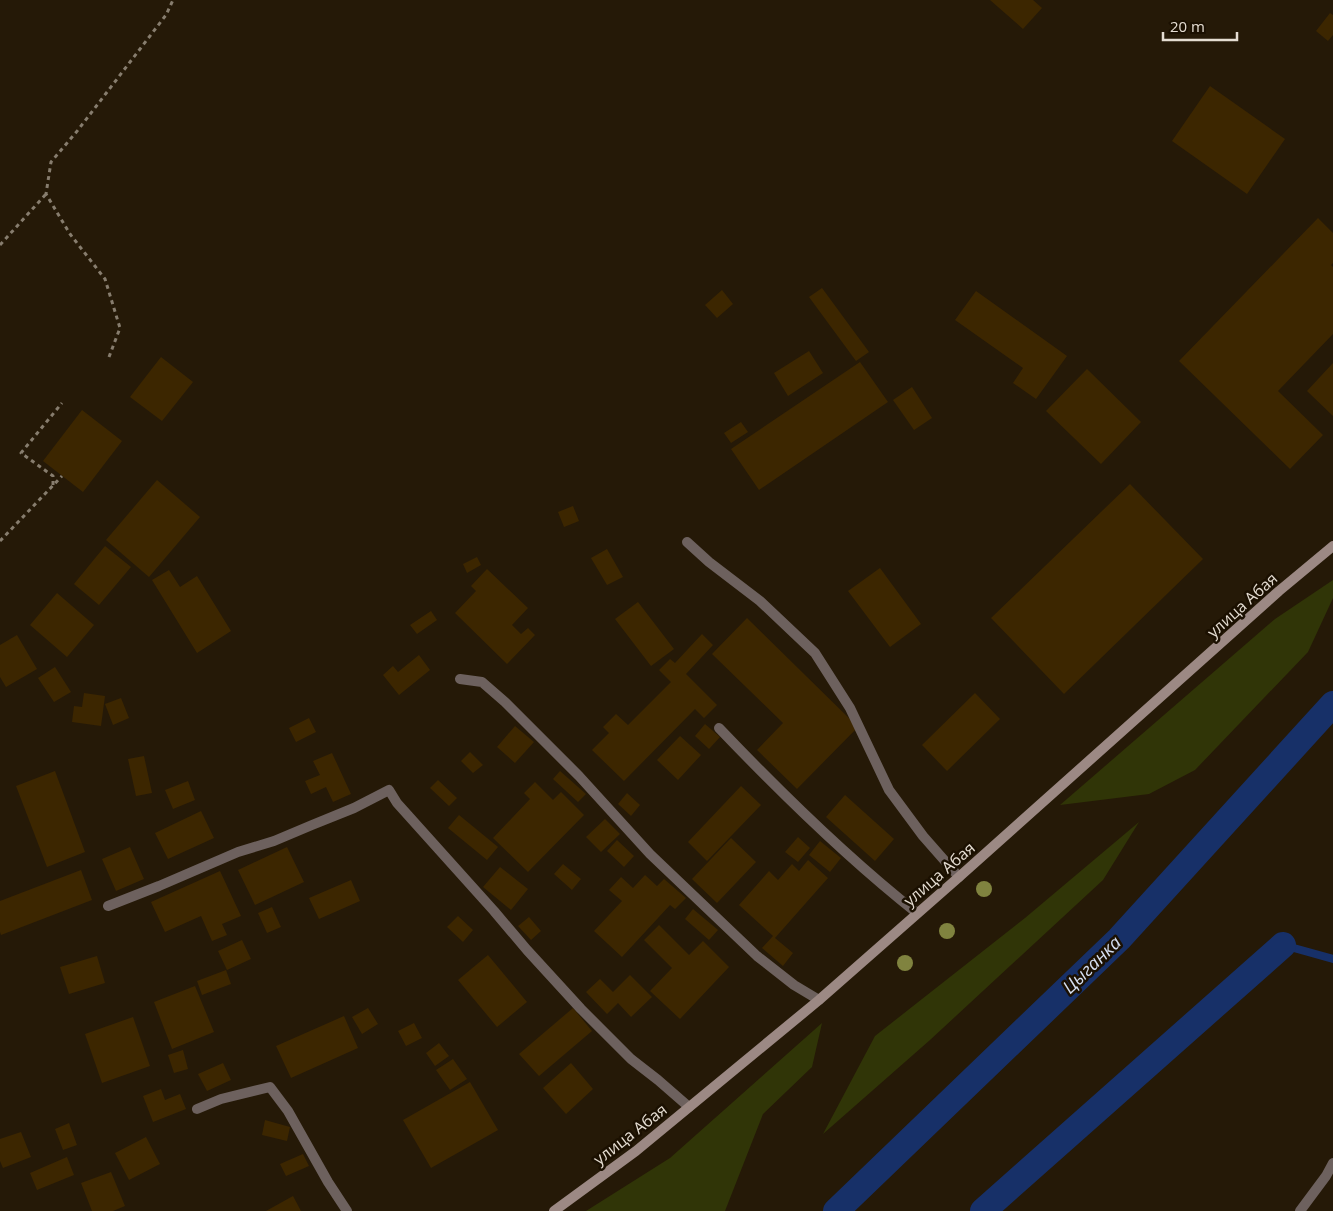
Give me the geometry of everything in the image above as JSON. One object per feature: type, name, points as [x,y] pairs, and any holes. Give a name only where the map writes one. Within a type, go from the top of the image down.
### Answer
[{"type":"street","points":[[687,542],[709,562],[760,601],[816,653],[850,708],[889,790],[923,836],[959,877]]},
{"type":"street","name":"улица Абая","points":[[554,1211],[636,1151],[819,1000],[918,914],[1272,597],[1333,546]]},
{"type":"street","points":[[460,679],[482,682],[505,702],[579,776],[650,854],[757,956],[794,985],[819,1000]]},
{"type":"street","points":[[719,728],[840,849],[918,914]]},
{"type":"street","points":[[108,906],[238,852],[274,841],[354,808],[389,790],[397,803],[581,1009],[631,1059],[689,1107]]},
{"type":"street","points":[[197,1109],[222,1099],[270,1088],[288,1111],[328,1182],[347,1211]]},
{"type":"street","points":[[1300,1211],[1326,1176],[1333,1163]]},
{"type":"path","points":[[0,245],[46,194],[51,162],[78,130],[166,15],[172,0]]},
{"type":"path","points":[[46,194],[70,234],[105,279],[120,328],[109,357]]},
{"type":"path","points":[[53,485],[53,476],[21,453],[62,403]]},
{"type":"path","points":[[0,541],[62,476]]},
{"type":"green space","points":[[1333,580],[1333,598],[1308,652],[1195,770],[1149,794],[1060,805],[1275,619]]},
{"type":"green space","points":[[1139,822],[1103,880],[930,1040],[823,1134],[875,1036],[1025,918]]},
{"type":"green space","points":[[822,1023],[812,1067],[763,1114],[725,1211],[586,1211],[670,1158]]},
{"type":"building","points":[[990,0],[1033,0],[1042,8],[1023,29]]},
{"type":"building","points":[[1330,13],[1333,15],[1333,35],[1328,41],[1316,31]]},
{"type":"building","points":[[1210,86],[1285,139],[1247,194],[1172,141]]},
{"type":"building","points":[[1318,218],[1333,233],[1333,263],[1331,265],[1333,267],[1333,334],[1278,391],[1323,435],[1290,469],[1179,361]]},
{"type":"building","points":[[822,288],[869,352],[856,361],[809,297]]},
{"type":"building","points":[[722,290],[733,304],[717,318],[705,305]]},
{"type":"building","points":[[976,291],[1067,356],[1036,399],[1013,383],[1023,368],[955,320]]},
{"type":"building","points":[[809,351],[823,373],[788,396],[774,373]]},
{"type":"building","points":[[161,357],[193,382],[162,421],[130,397]]},
{"type":"building","points":[[860,362],[888,402],[759,490],[731,449]]},
{"type":"building","points":[[1333,363],[1333,416],[1307,391]]},
{"type":"building","points":[[1087,369],[1141,422],[1101,464],[1046,411]]},
{"type":"building","points":[[912,387],[932,418],[914,430],[893,400]]},
{"type":"building","points":[[82,410],[122,441],[83,492],[43,461]]},
{"type":"building","points":[[741,422],[748,432],[731,443],[724,433]]},
{"type":"building","points":[[157,480],[200,517],[149,577],[106,540]]},
{"type":"building","points":[[1130,484],[1203,559],[1064,694],[991,618]]},
{"type":"building","points":[[573,506],[579,521],[564,527],[558,512]]},
{"type":"building","points":[[105,546],[131,567],[99,605],[74,584]]},
{"type":"building","points":[[607,549],[623,577],[607,585],[591,558]]},
{"type":"building","points":[[477,557],[481,565],[467,573],[463,564]]},
{"type":"building","points":[[880,568],[921,624],[890,647],[848,591]]},
{"type":"building","points":[[487,569],[528,608],[512,625],[521,634],[528,628],[535,635],[507,664],[455,613],[476,591],[471,586]]},
{"type":"building","points":[[169,570],[180,587],[197,576],[231,631],[197,653],[152,580]]},
{"type":"building","points":[[57,593],[94,625],[67,657],[30,625]]},
{"type":"building","points":[[638,602],[674,649],[651,666],[615,619]]},
{"type":"building","points":[[431,611],[437,620],[417,634],[410,625]]},
{"type":"building","points":[[747,618],[858,727],[797,789],[757,750],[783,723],[712,654]]},
{"type":"building","points":[[702,634],[713,645],[686,674],[717,705],[704,718],[695,709],[624,781],[592,750],[609,733],[603,727],[616,714],[628,725],[671,682],[659,670],[670,659],[675,663]]},
{"type":"building","points":[[17,635],[37,669],[6,687],[0,677],[0,645]]},
{"type":"building","points":[[419,655],[430,670],[399,695],[383,675],[393,666],[398,672]]},
{"type":"building","points":[[55,667],[71,692],[54,702],[38,678]]},
{"type":"building","points":[[84,693],[105,696],[101,726],[72,722],[74,706],[82,707]]},
{"type":"building","points":[[975,693],[1000,719],[947,771],[922,745]]},
{"type":"building","points":[[121,698],[129,718],[113,725],[105,704]]},
{"type":"building","points":[[309,718],[316,732],[296,742],[289,728]]},
{"type":"building","points":[[705,724],[720,737],[709,749],[695,736]]},
{"type":"building","points":[[515,726],[534,742],[515,763],[497,747]]},
{"type":"building","points":[[680,736],[701,755],[678,780],[657,760]]},
{"type":"building","points":[[470,752],[483,765],[473,773],[461,761]]},
{"type":"building","points":[[332,753],[351,794],[333,802],[326,787],[311,794],[305,781],[320,775],[313,761]]},
{"type":"building","points":[[144,756],[152,793],[136,796],[128,759]]},
{"type":"building","points":[[55,771],[85,852],[47,867],[16,786]]},
{"type":"building","points":[[560,771],[586,794],[578,802],[553,779]]},
{"type":"building","points":[[438,780],[457,798],[449,806],[430,788]]},
{"type":"building","points":[[188,781],[195,800],[173,809],[165,790]]},
{"type":"building","points":[[535,782],[553,800],[561,792],[584,815],[528,872],[493,838],[530,799],[524,793]]},
{"type":"building","points":[[741,786],[761,805],[707,861],[688,842]]},
{"type":"building","points":[[627,793],[640,805],[631,816],[618,804]]},
{"type":"building","points":[[845,795],[894,839],[875,861],[826,817]]},
{"type":"building","points":[[201,811],[214,838],[168,859],[155,833]]},
{"type":"building","points":[[459,815],[498,847],[487,860],[448,828]]},
{"type":"building","points":[[605,819],[620,834],[601,852],[586,837]]},
{"type":"building","points":[[798,837],[810,848],[798,862],[785,852]]},
{"type":"building","points":[[731,838],[756,862],[717,903],[692,879]]},
{"type":"building","points":[[617,840],[634,856],[624,867],[607,851]]},
{"type":"building","points":[[820,841],[841,858],[830,872],[809,855]]},
{"type":"building","points":[[130,847],[144,879],[116,891],[102,859]]},
{"type":"building","points":[[287,847],[304,882],[255,905],[238,870]]},
{"type":"building","points":[[808,860],[828,878],[775,938],[793,953],[783,966],[762,948],[773,936],[739,905],[769,871],[778,880],[792,864],[799,871]]},
{"type":"building","points":[[563,864],[581,879],[572,890],[554,874]]},
{"type":"building","points":[[500,867],[528,889],[511,910],[483,887]]},
{"type":"building","points":[[81,870],[92,900],[1,935],[0,901]]},
{"type":"building","points":[[220,871],[241,916],[222,924],[227,935],[212,941],[201,916],[165,932],[151,902]]},
{"type":"building","points":[[645,875],[657,886],[664,879],[686,898],[675,909],[670,905],[622,957],[594,931],[622,901],[609,890],[621,877],[633,888]]},
{"type":"building","points":[[351,880],[360,901],[319,919],[309,898]]},
{"type":"building","points":[[272,907],[281,927],[267,933],[258,913]]},
{"type":"building","points":[[693,909],[718,930],[709,940],[685,919]]},
{"type":"building","points":[[458,916],[473,930],[463,942],[447,927]]},
{"type":"building","points":[[529,917],[541,931],[531,940],[518,926]]},
{"type":"building","points":[[659,925],[689,955],[703,941],[729,967],[680,1019],[650,991],[672,968],[644,940]]},
{"type":"building","points":[[242,940],[251,959],[227,970],[218,951]]},
{"type":"building","points":[[488,955],[527,1002],[497,1027],[458,980]]},
{"type":"building","points":[[97,956],[105,983],[69,994],[60,967]]},
{"type":"building","points":[[226,970],[231,984],[202,995],[197,981]]},
{"type":"building","points":[[630,975],[652,997],[631,1017],[618,1003],[607,1014],[586,992],[600,979],[613,992]]},
{"type":"building","points":[[195,986],[214,1032],[172,1049],[154,1002]]},
{"type":"building","points":[[368,1008],[378,1024],[362,1034],[352,1017]]},
{"type":"building","points":[[573,1008],[592,1031],[539,1076],[519,1054]]},
{"type":"building","points":[[344,1016],[358,1048],[291,1078],[276,1046]]},
{"type":"building","points":[[133,1017],[150,1066],[102,1083],[85,1034]]},
{"type":"building","points":[[414,1023],[422,1038],[406,1046],[398,1031]]},
{"type":"building","points":[[439,1043],[449,1056],[435,1066],[426,1053]]},
{"type":"building","points":[[183,1050],[188,1069],[174,1073],[168,1055]]},
{"type":"building","points":[[453,1059],[467,1079],[450,1090],[436,1070]]},
{"type":"building","points":[[223,1063],[231,1080],[207,1091],[198,1074]]},
{"type":"building","points":[[571,1063],[593,1089],[566,1114],[543,1088]]},
{"type":"building","points":[[470,1082],[498,1130],[431,1168],[403,1120]]},
{"type":"building","points":[[161,1089],[165,1100],[180,1094],[186,1109],[153,1122],[143,1096]]},
{"type":"building","points":[[265,1120],[290,1127],[287,1141],[262,1135]]},
{"type":"building","points":[[69,1123],[77,1145],[63,1150],[55,1129]]},
{"type":"building","points":[[21,1132],[31,1157],[3,1168],[0,1161],[0,1139]]},
{"type":"building","points":[[146,1137],[160,1164],[129,1180],[115,1153]]},
{"type":"building","points":[[303,1154],[309,1166],[286,1176],[280,1164]]},
{"type":"building","points":[[67,1157],[74,1175],[37,1190],[30,1173]]},
{"type":"building","points":[[111,1172],[125,1206],[113,1211],[92,1211],[81,1183]]},
{"type":"building","points":[[293,1196],[301,1211],[266,1211]]},
{"type":"waterway","name":"Цыганка","points":[[836,1211],[1119,939],[1333,704]]},
{"type":"waterway","points":[[1283,945],[1333,959]]},
{"type":"waterway","points":[[983,1211],[1283,945]]}]
